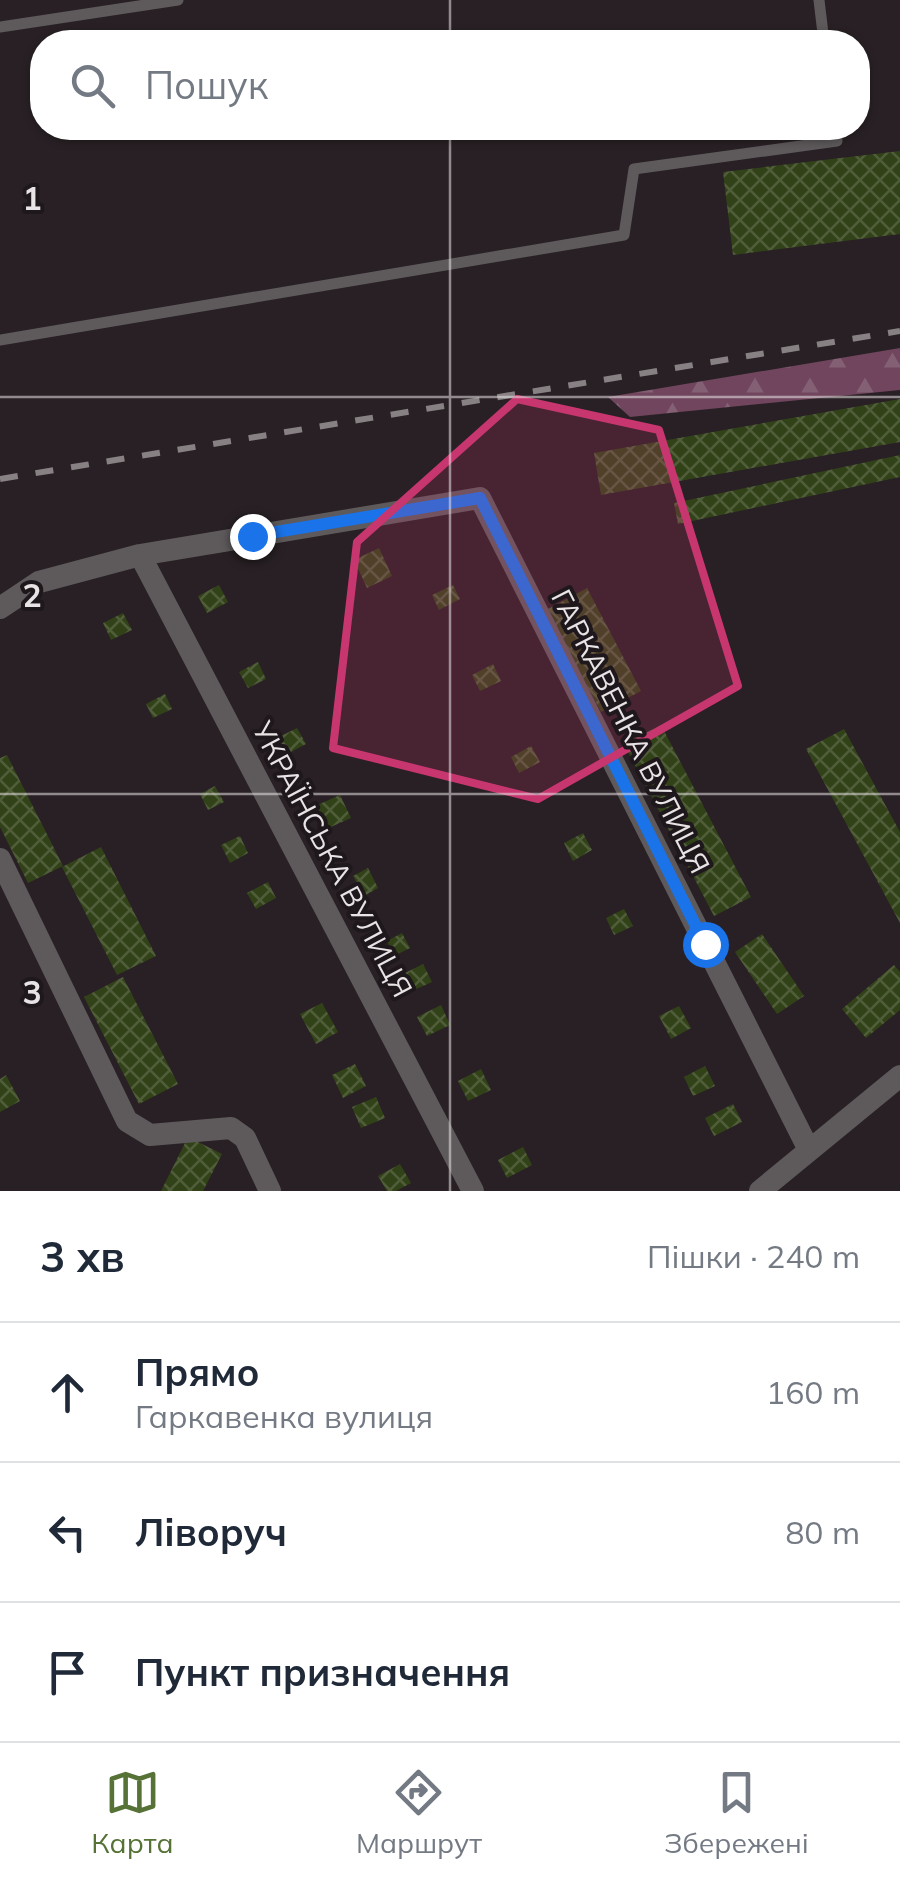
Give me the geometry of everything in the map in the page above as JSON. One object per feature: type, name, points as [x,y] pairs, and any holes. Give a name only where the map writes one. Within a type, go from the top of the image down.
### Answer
[{"type":"street","name":"ГАРКАВЕНКА ВУЛИЦЯ","points":[[140,555],[480,498],[809,1150]]},
{"type":"street","points":[[0,608],[39,582],[140,555]]},
{"type":"street","name":"УКРАЇНСЬКА ВУЛИЦЯ","points":[[140,555],[473,1191]]},
{"type":"street","points":[[0,860],[127,1120],[150,1135],[231,1128],[245,1138],[270,1191]]},
{"type":"street","points":[[760,1191],[900,1076]]},
{"type":"lane","points":[[0,27],[178,0]]},
{"type":"lane","points":[[818,0],[822,30]]},
{"type":"lane","points":[[0,340],[624,234],[634,170],[838,140]]},
{"type":"highlighted area","points":[[517,399],[659,430],[738,686],[538,799],[333,748],[357,542]]},
{"type":"green space","points":[[900,348],[900,390],[630,417],[608,397]]},
{"type":"building","points":[[900,151],[900,234],[733,255],[723,172]]},
{"type":"building","points":[[900,399],[900,442],[601,495],[594,453]]},
{"type":"building","points":[[900,455],[900,477],[678,524],[674,503]]},
{"type":"building","points":[[379,548],[392,576],[367,588],[354,560]]},
{"type":"building","points":[[219,585],[228,602],[207,613],[198,596]]},
{"type":"building","points":[[453,585],[460,599],[439,610],[432,595]]},
{"type":"building","points":[[587,588],[641,691],[601,712],[546,610]]},
{"type":"building","points":[[123,613],[132,630],[111,640],[103,623]]},
{"type":"building","points":[[258,662],[266,679],[248,688],[239,672]]},
{"type":"building","points":[[493,664],[501,681],[480,691],[472,675]]},
{"type":"building","points":[[165,694],[172,709],[153,718],[146,704]]},
{"type":"building","points":[[661,725],[751,897],[714,916],[624,744]]},
{"type":"building","points":[[297,728],[306,744],[285,755],[277,738]]},
{"type":"building","points":[[844,729],[900,832],[900,923],[806,749]]},
{"type":"building","points":[[531,746],[540,762],[519,773],[511,757]]},
{"type":"building","points":[[7,755],[63,866],[28,883],[0,827],[0,758]]},
{"type":"building","points":[[215,786],[224,802],[208,810],[200,794]]},
{"type":"building","points":[[340,795],[351,818],[324,830],[313,807]]},
{"type":"building","points":[[583,833],[592,850],[573,861],[564,843]]},
{"type":"building","points":[[240,836],[248,853],[230,863],[221,845]]},
{"type":"building","points":[[101,847],[156,956],[117,975],[62,867]]},
{"type":"building","points":[[368,868],[378,888],[364,896],[353,876]]},
{"type":"building","points":[[268,882],[276,898],[256,909],[247,893]]},
{"type":"building","points":[[624,909],[633,926],[614,935],[606,918]]},
{"type":"building","points":[[402,933],[410,948],[394,956],[387,941]]},
{"type":"building","points":[[762,934],[804,996],[777,1014],[735,952]]},
{"type":"building","points":[[423,964],[432,982],[414,990],[405,973]]},
{"type":"building","points":[[894,965],[900,972],[900,1010],[866,1038],[842,1009]]},
{"type":"building","points":[[123,977],[178,1084],[139,1104],[84,997]]},
{"type":"building","points":[[322,1003],[338,1032],[316,1044],[300,1014]]},
{"type":"building","points":[[441,1005],[450,1025],[427,1036],[417,1017]]},
{"type":"building","points":[[679,1006],[691,1028],[671,1039],[659,1016]]},
{"type":"building","points":[[355,1064],[366,1086],[343,1098],[332,1075]]},
{"type":"building","points":[[705,1066],[715,1086],[693,1096],[684,1077]]},
{"type":"building","points":[[481,1069],[491,1090],[468,1101],[458,1081]]},
{"type":"building","points":[[6,1075],[20,1101],[0,1112],[0,1079]]},
{"type":"building","points":[[376,1097],[385,1118],[361,1128],[352,1107]]},
{"type":"building","points":[[733,1104],[742,1122],[714,1136],[705,1118]]},
{"type":"building","points":[[188,1137],[222,1154],[203,1191],[161,1191]]},
{"type":"building","points":[[523,1147],[532,1165],[507,1178],[498,1160]]},
{"type":"building","points":[[400,1164],[411,1183],[387,1191],[378,1176]]},
{"type":"railway","points":[[0,479],[900,331]]},
{"type":"route","points":[[252,536],[480,498],[705,944]]}]
